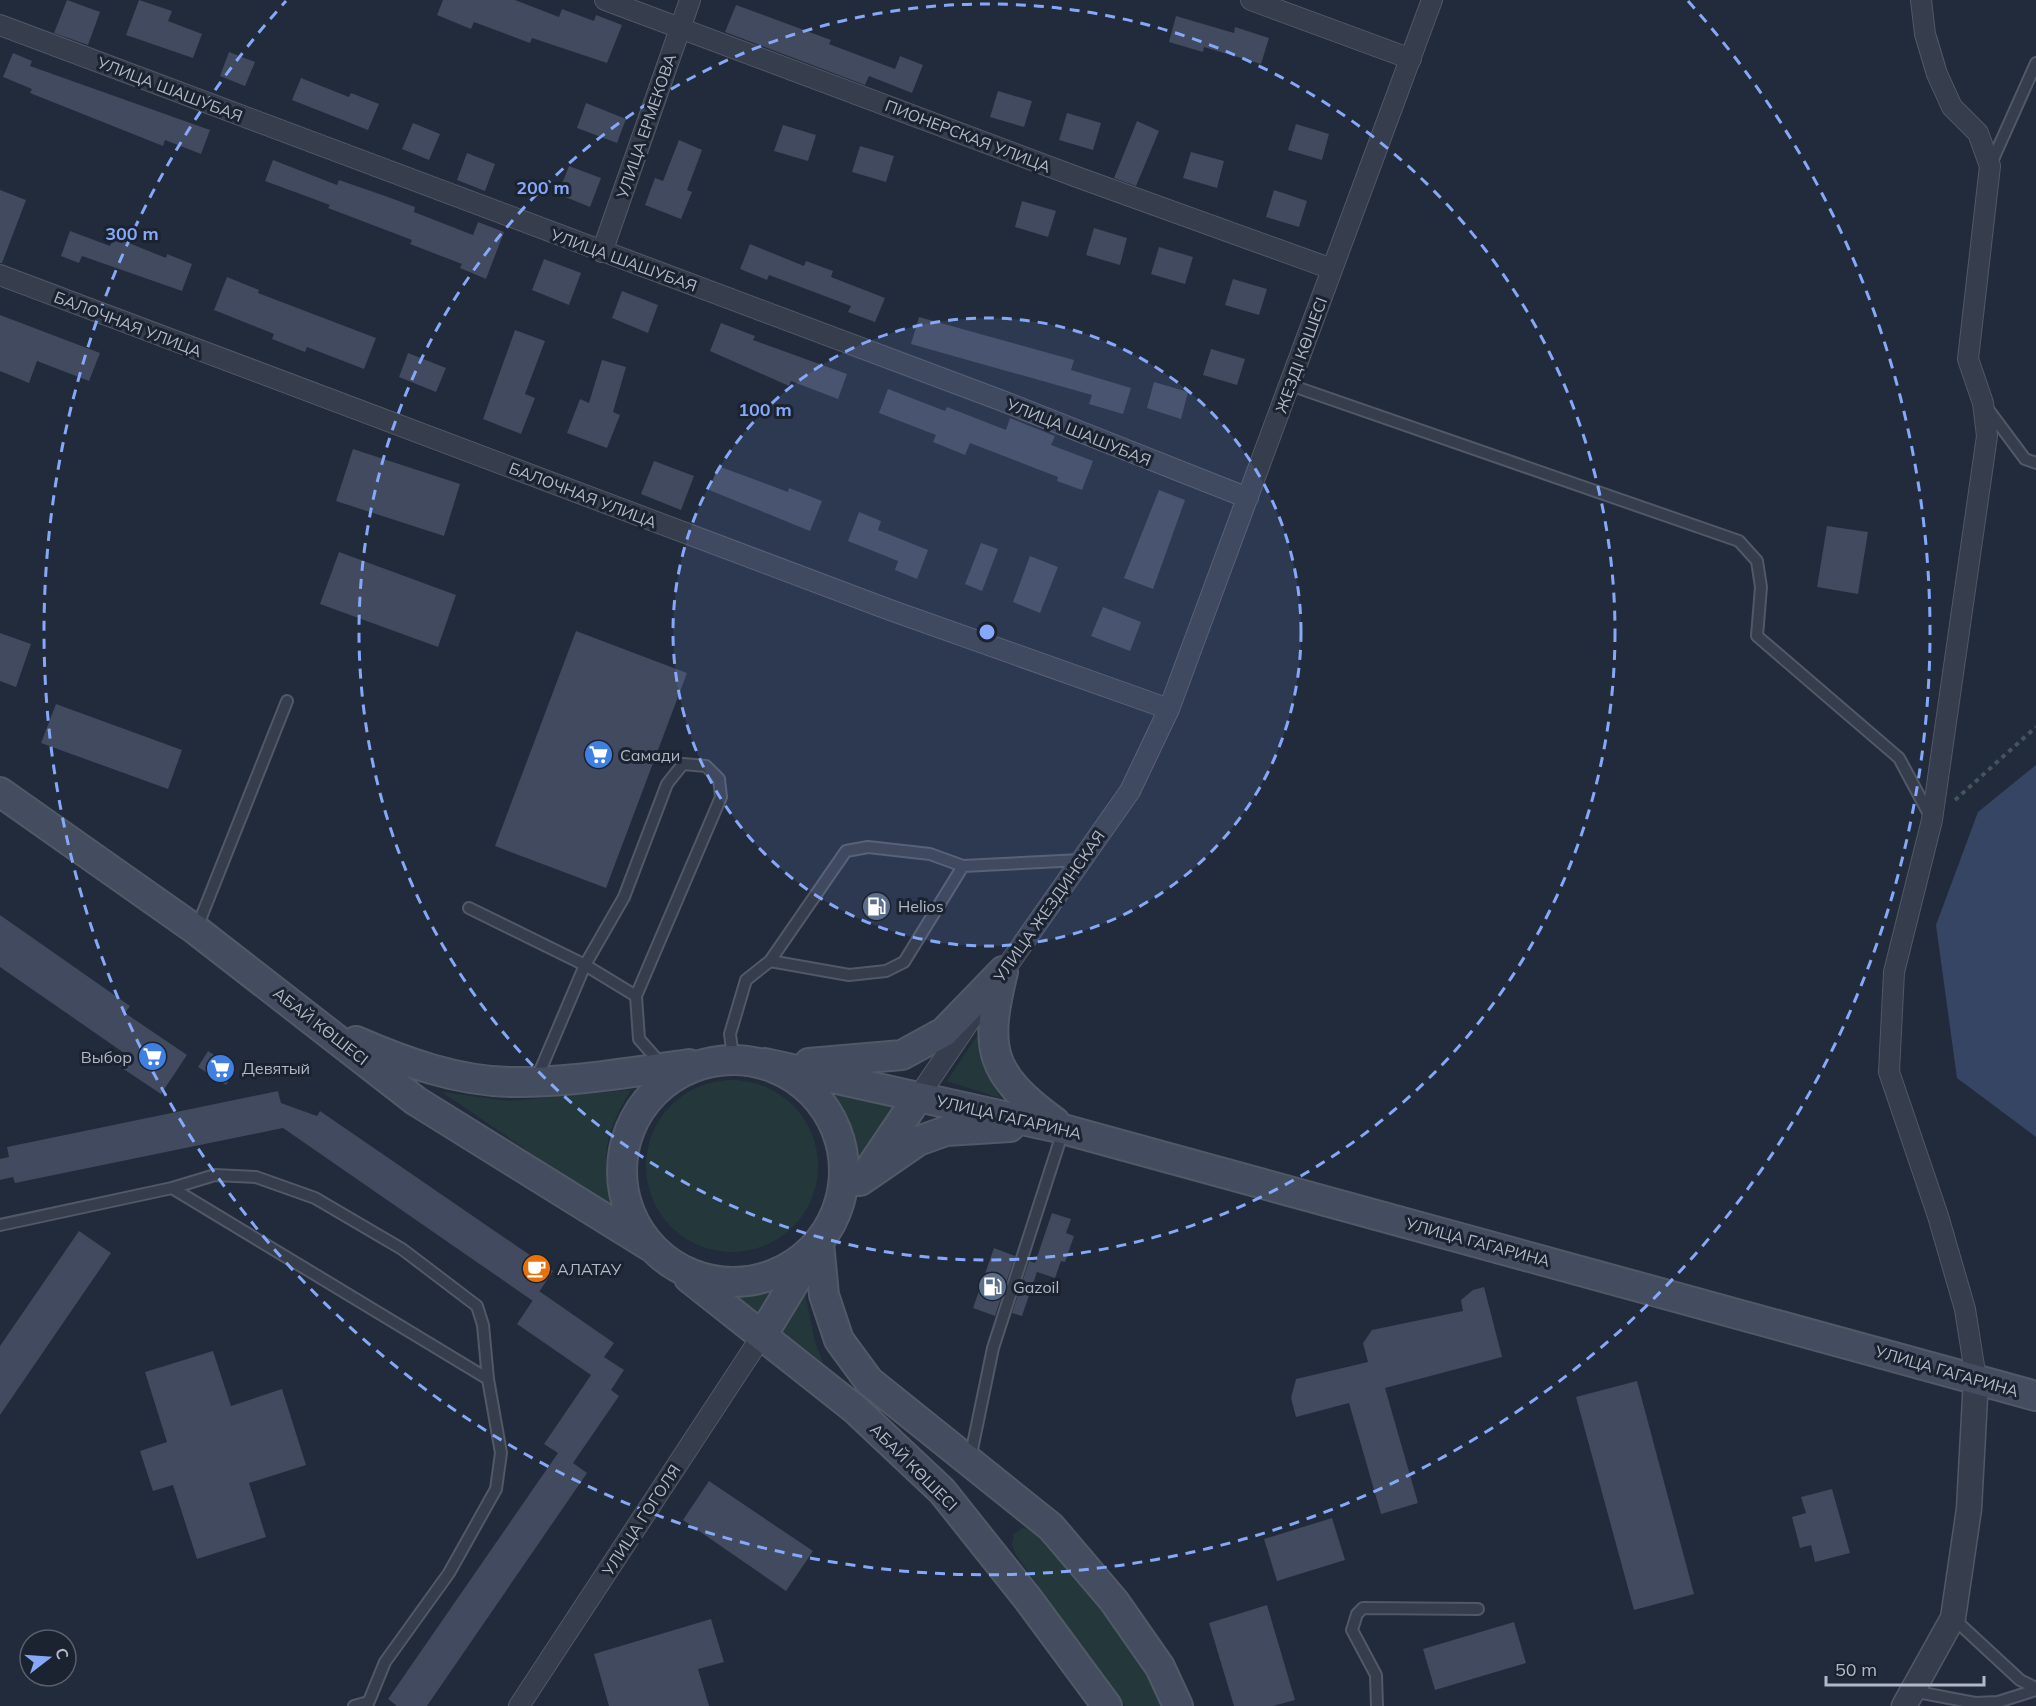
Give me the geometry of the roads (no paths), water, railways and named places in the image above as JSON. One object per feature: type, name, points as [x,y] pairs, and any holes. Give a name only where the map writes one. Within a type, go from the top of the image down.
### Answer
[{"type":"main road","name":"АБАЙ КӨШЕСІ","points":[[0,792],[196,930],[416,1101],[651,1247],[856,1410],[942,1491],[1028,1599],[1107,1706]]},
{"type":"main road","points":[[321,1025],[388,1055],[444,1073],[508,1082],[577,1080],[719,1060],[814,1063],[902,1055],[944,1032],[1003,971]]},
{"type":"main road","points":[[1003,971],[993,1014],[992,1034],[996,1053],[1007,1079],[1022,1098],[1064,1129]]},
{"type":"main road","points":[[651,1247],[632,1220],[622,1188],[622,1155],[631,1123],[650,1095],[676,1074],[719,1060]]},
{"type":"main road","name":"УЛИЦА ГАГАРИНА","points":[[765,1063],[1064,1129],[2036,1396]]},
{"type":"main road","points":[[678,1269],[707,1280],[738,1283],[758,1279],[796,1264],[825,1233],[842,1193],[844,1160],[836,1128],[819,1100],[803,1085],[795,1078],[765,1063]]},
{"type":"main road","points":[[763,1334],[825,1233],[918,1096]]},
{"type":"main road","points":[[860,1181],[918,1141],[946,1131],[995,1126],[1064,1129]]},
{"type":"main road","name":"АБАЙ КӨШЕСІ","points":[[825,1233],[824,1295],[839,1340],[870,1381],[1051,1527],[1114,1601],[1160,1667],[1178,1706]]},
{"type":"street","name":"ПИОНЕРСКАЯ УЛИЦА","points":[[605,0],[1077,177],[1332,269]]},
{"type":"street","name":"УЛИЦА ЕРМЕКОВА","points":[[602,252],[690,0]]},
{"type":"street","points":[[1251,0],[1411,58]]},
{"type":"street","name":"ЖЕЗДІ КӨШЕСІ","points":[[1168,709],[1432,0]]},
{"type":"street","points":[[1908,1699],[1953,1618],[1969,1509],[1976,1379],[1965,1309],[1938,1215],[1889,1072],[1894,972],[1932,820],[1987,436],[1983,403],[1968,358],[1990,166],[1978,133],[1952,107],[1937,74],[1925,34],[1922,0]]},
{"type":"street","name":"УЛИЦА ШАШУБАЯ","points":[[0,25],[989,396],[1248,498]]},
{"type":"street","name":"БАЛОЧНАЯ УЛИЦА","points":[[0,275],[890,610],[1168,709]]},
{"type":"street","name":"УЛИЦА ЖЕЗДИНСКАЯ","points":[[918,1096],[1130,791],[1168,709]]},
{"type":"street","name":"УЛИЦА ГОГОЛЯ","points":[[519,1706],[763,1334]]},
{"type":"lane","points":[[1990,166],[2036,63]]},
{"type":"lane","points":[[1290,385],[1739,542],[1757,561],[1761,587],[1757,636],[1899,758],[1932,820]]},
{"type":"lane","points":[[1983,403],[2025,459],[2036,463]]},
{"type":"lane","points":[[196,930],[287,700]]},
{"type":"lane","points":[[536,1081],[585,965],[624,897],[667,784],[683,764],[706,766],[719,779],[721,797],[636,996],[639,1039],[664,1067]]},
{"type":"lane","points":[[719,1060],[730,1034],[746,980],[770,961],[846,851],[868,847],[930,854],[963,866],[1081,860]]},
{"type":"lane","points":[[770,961],[849,975],[886,971],[904,962],[963,866]]},
{"type":"lane","points":[[469,908],[585,965],[636,996]]},
{"type":"lane","points":[[970,1462],[993,1348],[1064,1129]]},
{"type":"lane","points":[[0,1225],[172,1188],[215,1175],[255,1177],[315,1197],[402,1249],[477,1306],[483,1325],[488,1379],[501,1454],[496,1489],[449,1573],[385,1662],[368,1704],[354,1706]]},
{"type":"lane","points":[[172,1188],[488,1379]]},
{"type":"lane","points":[[1377,1706],[1376,1675],[1352,1630],[1356,1614],[1363,1608],[1478,1609]]},
{"type":"lane","points":[[1953,1618],[2020,1680],[2036,1689]]},
{"type":"lane","points":[[1908,1699],[1998,1702],[2036,1689]]},
{"type":"water","points":[[2036,765],[2036,1137],[1957,1078],[1936,925],[1978,812]]},
{"type":"place","name":"Самади","points":[[599,755]]},
{"type":"place","name":"Helios","points":[[877,906]]},
{"type":"place","name":"Выбор","points":[[153,1057]]},
{"type":"place","name":"Девятый","points":[[221,1068]]},
{"type":"place","name":"АЛАТАУ","points":[[536,1269]]},
{"type":"place","name":"Gazoil","points":[[992,1287]]}]
